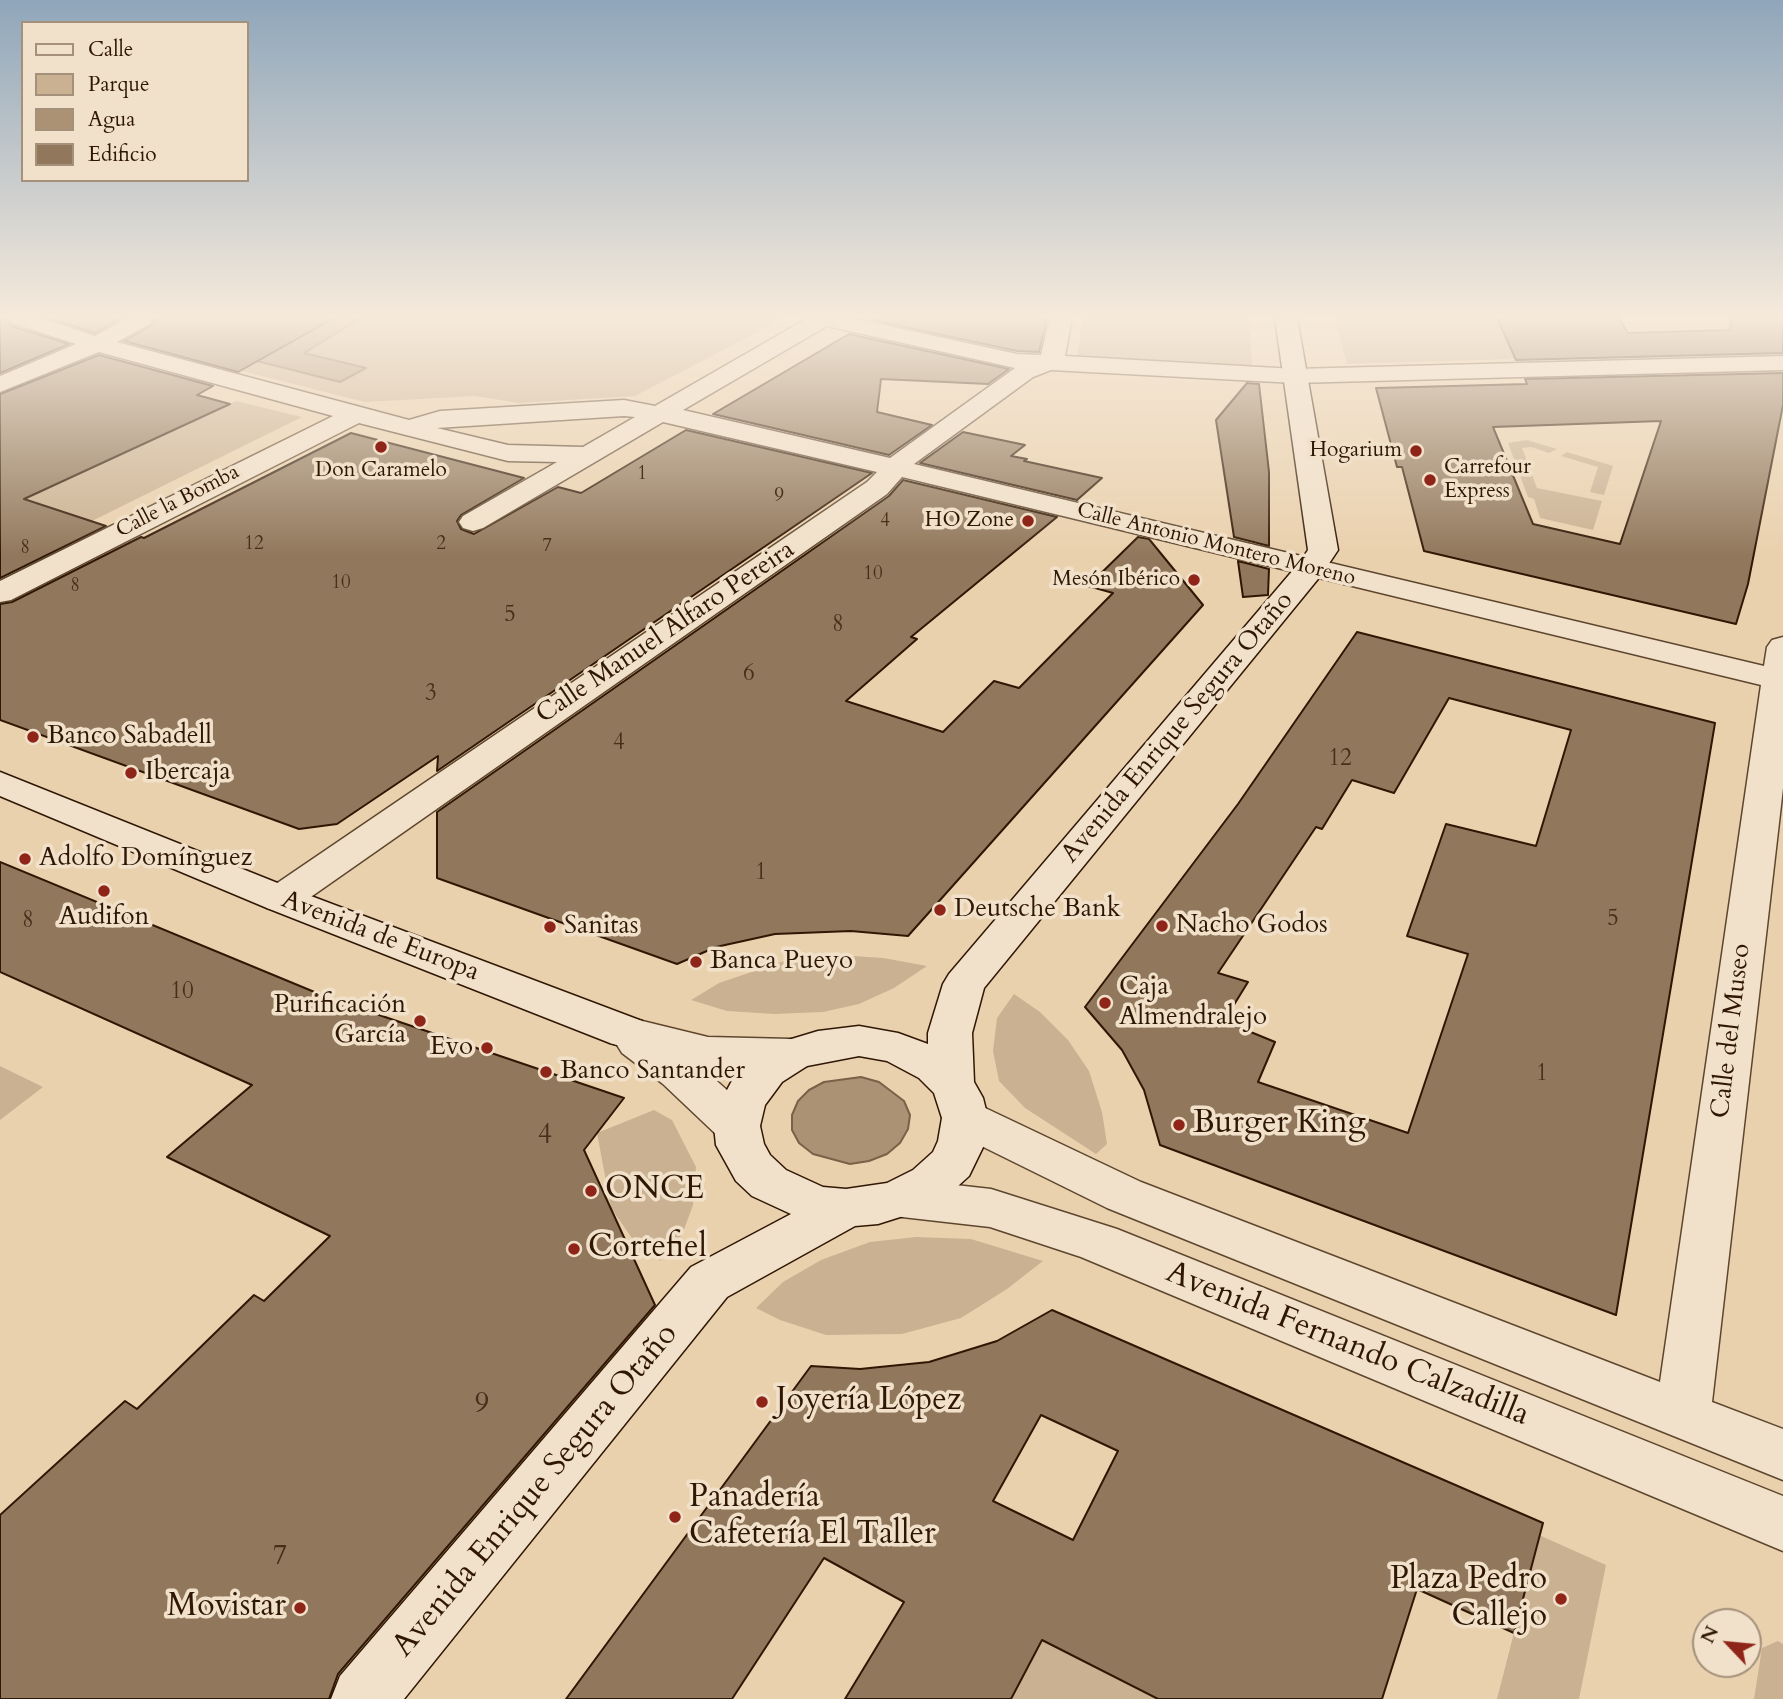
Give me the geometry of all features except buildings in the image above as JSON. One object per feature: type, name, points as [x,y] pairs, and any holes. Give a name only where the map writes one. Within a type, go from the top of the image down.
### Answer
[{"type":"street","points":[[294,397],[508,453],[587,455]]},
{"type":"street","points":[[473,522],[683,397]]},
{"type":"street","name":"Calle Manuel Alfaro Pereira","points":[[281,899],[877,488],[898,469],[908,455],[989,397]]},
{"type":"street","points":[[1298,397],[1323,550],[1311,568]]},
{"type":"street","name":"Calle la Bomba","points":[[0,593],[356,414]]},
{"type":"street","points":[[424,432],[622,423],[653,414]]},
{"type":"street","name":"Calle Antonio Montero Moreno","points":[[653,414],[700,421],[1311,568],[1780,663]]},
{"type":"street","name":"Avenida Enrique Segura Otaño","points":[[958,1100],[950,1033],[964,984],[1311,568]]},
{"type":"street","name":"Calle del Museo","points":[[1683,1415],[1780,663]]},
{"type":"street","name":"Avenida de Europa","points":[[0,783],[281,899],[626,1032],[680,1073],[737,1126]]},
{"type":"street","points":[[626,1032],[708,1053],[791,1055]]},
{"type":"street","points":[[837,1042],[878,1043],[918,1056],[958,1100],[962,1141],[952,1163],[930,1183],[902,1198],[878,1205],[846,1208],[817,1205],[769,1183],[753,1168],[740,1145],[737,1126],[742,1105],[751,1087],[766,1071],[791,1055],[837,1042]]},
{"type":"street","name":"Avenida Fernando Calzadilla","points":[[958,1100],[1124,1195],[1783,1455]]},
{"type":"street","name":"Avenida Fernando Calzadilla","points":[[902,1198],[991,1208],[1099,1243],[1783,1524]]},
{"type":"street","name":"Avenida Enrique Segura Otaño","points":[[363,1699],[709,1282],[846,1208]]},
{"type":"green space","points":[[346,397],[451,397],[365,402]]},
{"type":"green space","points":[[482,397],[614,397],[519,403]]},
{"type":"green space","points":[[236,401],[302,417],[90,522],[20,501]]},
{"type":"green space","points":[[1527,440],[1557,449],[1549,453],[1531,447],[1522,448],[1537,488],[1602,501],[1593,530],[1540,518],[1534,499],[1528,497],[1508,443]]},
{"type":"green space","points":[[1567,452],[1613,466],[1604,495],[1590,492],[1598,467],[1561,456]]},
{"type":"green space","points":[[837,955],[883,958],[927,966],[894,988],[859,1004],[823,1012],[774,1014],[727,1011],[691,1000],[719,983],[790,959]]},
{"type":"green space","points":[[1014,994],[1040,1012],[1068,1040],[1089,1071],[1102,1112],[1107,1144],[1096,1154],[1025,1108],[999,1081],[993,1051],[997,1018]]},
{"type":"green space","points":[[0,1066],[43,1087],[0,1120]]},
{"type":"green space","points":[[654,1110],[672,1120],[696,1167],[693,1205],[682,1235],[660,1261],[636,1244],[611,1208],[597,1133]]},
{"type":"green space","points":[[916,1237],[971,1239],[1043,1261],[1007,1289],[961,1318],[902,1334],[826,1335],[780,1320],[756,1308],[783,1282],[821,1260],[870,1242]]},
{"type":"green space","name":"Plaza Pedro Callejo","points":[[1539,1535],[1606,1565],[1579,1699],[1497,1699]]},
{"type":"green space","points":[[1042,1640],[1158,1699],[1011,1699]]},
{"type":"green space","points":[[1778,1641],[1783,1644],[1783,1699],[1754,1699],[1757,1678],[1762,1678],[1762,1648]]},
{"type":"water","points":[[861,1077],[879,1082],[904,1101],[910,1115],[908,1129],[900,1143],[887,1154],[850,1164],[813,1154],[799,1143],[792,1130],[792,1115],[798,1101],[809,1090],[824,1082]]},
{"type":"place","name":"Don Caramelo","points":[[381,447]]},
{"type":"place","name":"Hogarium","points":[[1416,451]]},
{"type":"place","name":"Carrefour Express","points":[[1430,480]]},
{"type":"place","name":"HO Zone","points":[[1028,521]]},
{"type":"place","name":"Mesón Ibérico","points":[[1194,580]]},
{"type":"place","name":"Banco Sabadell","points":[[33,737]]},
{"type":"place","name":"Ibercaja","points":[[131,773]]},
{"type":"place","name":"Adolfo Domínguez","points":[[25,859]]},
{"type":"place","name":"Audifon","points":[[104,891]]},
{"type":"place","name":"Deutsche Bank","points":[[940,910]]},
{"type":"place","name":"Nacho Godos","points":[[1162,926]]},
{"type":"place","name":"Sanitas","points":[[550,927]]},
{"type":"place","name":"Banca Pueyo","points":[[696,962]]},
{"type":"place","name":"Caja Almendralejo","points":[[1105,1003]]},
{"type":"place","name":"Purificación García","points":[[420,1021]]},
{"type":"place","name":"Evo","points":[[487,1048]]},
{"type":"place","name":"Banco Santander","points":[[546,1072]]},
{"type":"place","name":"Burger King","points":[[1179,1125]]},
{"type":"place","name":"ONCE","points":[[591,1191]]},
{"type":"place","name":"Cortefiel","points":[[574,1249]]},
{"type":"place","name":"Joyería López","points":[[762,1402]]},
{"type":"place","name":"Panadería Cafetería El Taller","points":[[675,1517]]},
{"type":"place","name":"Plaza Pedro Callejo","points":[[1561,1599]]},
{"type":"place","name":"Movistar","points":[[300,1608]]}]
